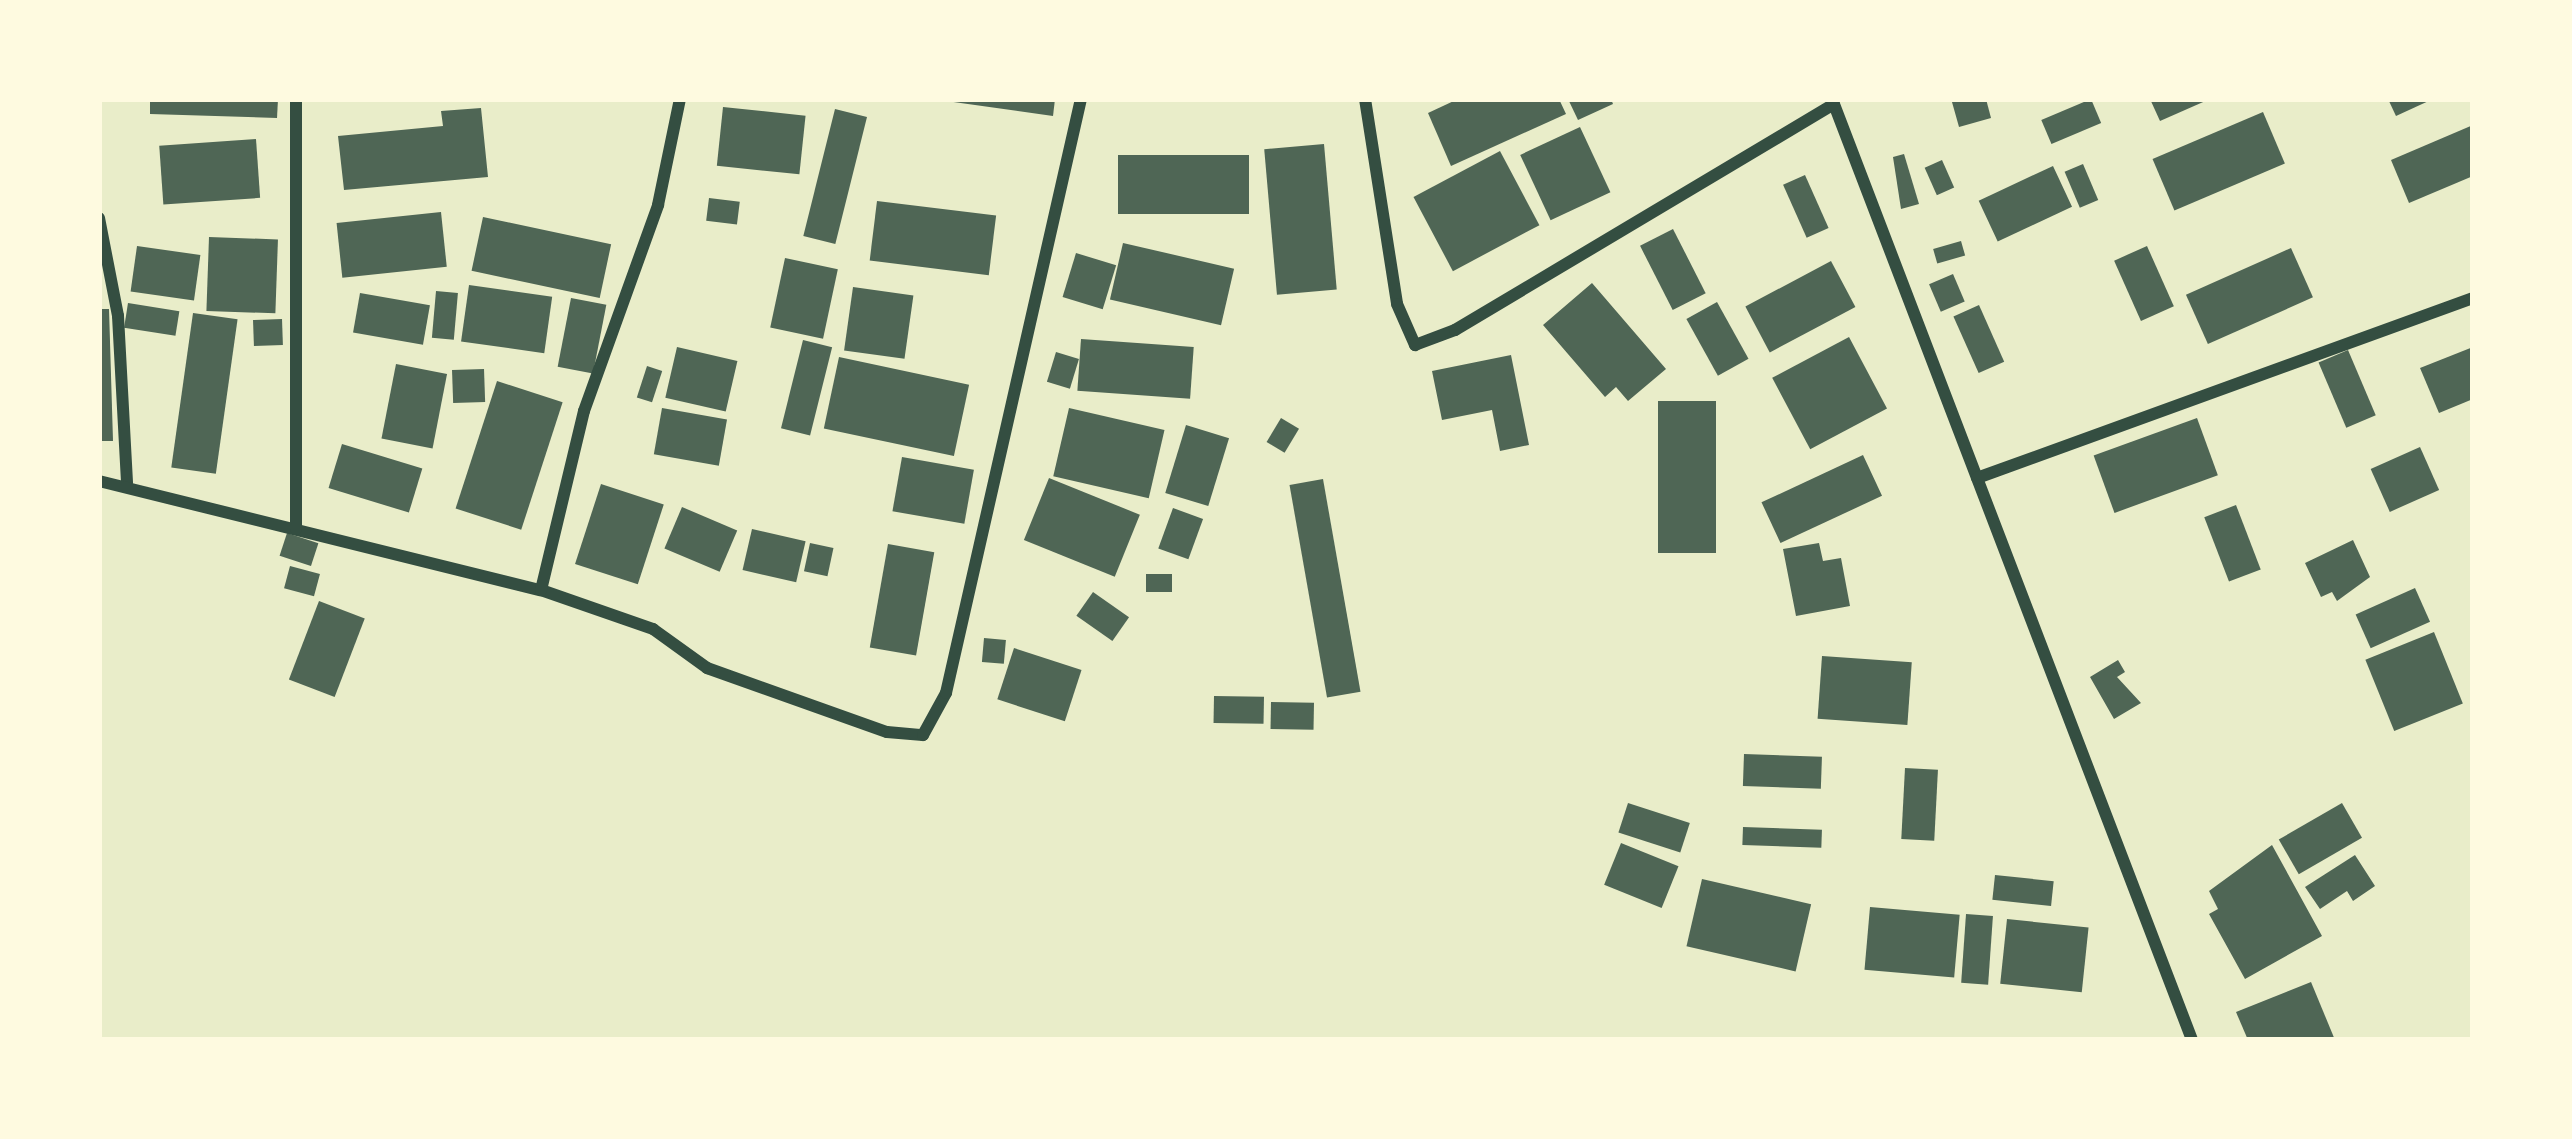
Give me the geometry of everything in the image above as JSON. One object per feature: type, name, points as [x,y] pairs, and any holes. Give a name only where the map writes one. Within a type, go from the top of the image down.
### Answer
[{"type":"street","points":[[296,99],[296,529]]},
{"type":"street","points":[[541,590],[584,411],[658,206],[680,99]]},
{"type":"street","points":[[99,481],[127,482],[541,590],[653,629],[706,668],[887,732],[923,735],[946,693],[1081,99]]},
{"type":"street","points":[[1365,99],[1397,304],[1415,345],[1455,331],[1833,102],[2192,1040]]},
{"type":"street","points":[[99,218],[118,316],[127,482]]},
{"type":"street","points":[[1977,478],[2473,298]]},
{"type":"building","points":[[150,99],[278,99],[277,118],[150,114]]},
{"type":"building","points":[[932,99],[1055,99],[1053,116]]},
{"type":"building","points":[[1458,99],[1559,99],[1566,114],[1451,166],[1428,113]]},
{"type":"building","points":[[1568,99],[1611,99],[1613,104],[1578,120]]},
{"type":"building","points":[[1986,99],[1991,118],[1959,127],[1952,102]]},
{"type":"building","points":[[2091,99],[2101,123],[2051,144],[2041,120]]},
{"type":"building","points":[[2150,99],[2210,99],[2160,121]]},
{"type":"building","points":[[2388,99],[2433,99],[2396,116]]},
{"type":"building","points":[[723,107],[806,116],[799,174],[717,166]]},
{"type":"building","points":[[481,108],[488,177],[344,190],[338,136],[443,126],[441,111]]},
{"type":"building","points":[[835,109],[867,117],[835,244],[803,236]]},
{"type":"building","points":[[2263,112],[2285,164],[2174,210],[2153,159]]},
{"type":"building","points":[[2473,125],[2473,176],[2409,203],[2391,160]]},
{"type":"building","points":[[1580,127],[1610,192],[1551,220],[1520,155]]},
{"type":"building","points":[[256,139],[260,198],[163,205],[159,146]]},
{"type":"building","points":[[1324,144],[1337,289],[1277,295],[1264,149]]},
{"type":"building","points":[[1500,151],[1539,225],[1453,271],[1413,197]]},
{"type":"building","points":[[1904,154],[1919,204],[1901,209],[1893,157]]},
{"type":"building","points":[[1118,155],[1249,155],[1249,214],[1118,214]]},
{"type":"building","points":[[1942,160],[1954,187],[1937,195],[1925,168]]},
{"type":"building","points":[[2083,164],[2098,200],[2080,208],[2065,172]]},
{"type":"building","points":[[2053,166],[2072,207],[1998,241],[1979,201]]},
{"type":"building","points":[[1805,175],[1829,228],[1807,238],[1783,185]]},
{"type":"building","points":[[709,198],[740,202],[737,225],[706,221]]},
{"type":"building","points":[[877,201],[996,216],[989,275],[870,261]]},
{"type":"building","points":[[441,212],[447,267],[342,278],[337,223]]},
{"type":"building","points":[[483,217],[611,244],[600,298],[472,271]]},
{"type":"building","points":[[1673,229],[1706,293],[1673,310],[1640,246]]},
{"type":"building","points":[[209,237],[278,239],[275,313],[206,311]]},
{"type":"building","points":[[1961,241],[1965,255],[1937,263],[1933,249]]},
{"type":"building","points":[[1123,243],[1234,269],[1221,325],[1110,300]]},
{"type":"building","points":[[137,246],[200,255],[194,300],[131,292]]},
{"type":"building","points":[[2147,246],[2174,306],[2141,321],[2114,261]]},
{"type":"building","points":[[2291,248],[2313,297],[2208,344],[2186,295]]},
{"type":"building","points":[[1076,253],[1116,265],[1103,309],[1063,297]]},
{"type":"building","points":[[785,258],[838,269],[823,339],[770,327]]},
{"type":"building","points":[[1831,261],[1855,307],[1770,352],[1745,307]]},
{"type":"building","points":[[1953,274],[1965,302],[1941,312],[1929,284]]},
{"type":"building","points":[[1592,283],[1666,369],[1628,401],[1616,387],[1605,397],[1543,325]]},
{"type":"building","points":[[469,285],[552,297],[544,353],[461,341]]},
{"type":"building","points":[[853,287],[913,295],[904,359],[844,350]]},
{"type":"building","points":[[436,291],[458,293],[454,340],[432,338]]},
{"type":"building","points":[[360,293],[430,305],[423,345],[353,332]]},
{"type":"building","points":[[571,298],[606,305],[593,374],[558,367]]},
{"type":"building","points":[[1717,302],[1749,359],[1718,376],[1686,319]]},
{"type":"building","points":[[128,303],[179,311],[175,336],[124,328]]},
{"type":"building","points":[[1979,305],[2004,362],[1979,373],[1953,316]]},
{"type":"building","points":[[99,309],[109,309],[113,441],[99,441]]},
{"type":"building","points":[[193,313],[238,319],[216,474],[171,467]]},
{"type":"building","points":[[282,319],[283,345],[254,346],[253,320]]},
{"type":"building","points":[[1849,337],[1887,409],[1810,449],[1772,378]]},
{"type":"building","points":[[1081,339],[1194,347],[1190,399],[1077,391]]},
{"type":"building","points":[[803,340],[832,347],[810,436],[781,428]]},
{"type":"building","points":[[677,347],[737,361],[726,412],[665,398]]},
{"type":"building","points":[[2473,347],[2473,399],[2439,413],[2420,368]]},
{"type":"building","points":[[2348,350],[2376,415],[2346,428],[2319,363]]},
{"type":"building","points":[[1056,352],[1079,359],[1070,389],[1047,382]]},
{"type":"building","points":[[1511,355],[1529,445],[1500,451],[1492,410],[1442,420],[1432,371]]},
{"type":"building","points":[[839,357],[969,385],[954,456],[824,428]]},
{"type":"building","points":[[396,364],[447,374],[433,449],[381,439]]},
{"type":"building","points":[[647,366],[662,371],[652,402],[637,397]]},
{"type":"building","points":[[484,369],[485,402],[453,403],[452,370]]},
{"type":"building","points":[[497,381],[563,402],[521,530],[456,508]]},
{"type":"building","points":[[1658,401],[1716,401],[1716,553],[1658,553]]},
{"type":"building","points":[[662,408],[727,419],[719,466],[654,454]]},
{"type":"building","points":[[1069,408],[1164,430],[1149,498],[1053,476]]},
{"type":"building","points":[[1281,418],[1299,429],[1285,453],[1267,442]]},
{"type":"building","points":[[2197,418],[2218,475],[2114,513],[2094,456]]},
{"type":"building","points":[[1186,425],[1229,438],[1208,506],[1165,493]]},
{"type":"building","points":[[342,444],[422,469],[409,513],[329,488]]},
{"type":"building","points":[[2420,447],[2439,490],[2390,512],[2371,469]]},
{"type":"building","points":[[1863,455],[1882,496],[1781,543],[1761,502]]},
{"type":"building","points":[[902,457],[974,470],[964,524],[892,511]]},
{"type":"building","points":[[1049,478],[1140,515],[1115,577],[1024,540]]},
{"type":"building","points":[[1323,479],[1361,692],[1327,698],[1290,485]]},
{"type":"building","points":[[601,484],[664,504],[638,584],[575,564]]},
{"type":"building","points":[[2236,505],[2261,569],[2229,582],[2204,517]]},
{"type":"building","points":[[682,507],[737,530],[720,572],[664,548]]},
{"type":"building","points":[[1173,508],[1203,519],[1188,559],[1158,548]]},
{"type":"building","points":[[752,529],[806,541],[796,582],[743,570]]},
{"type":"building","points":[[287,533],[318,543],[311,566],[280,556]]},
{"type":"building","points":[[2353,540],[2370,577],[2337,601],[2332,592],[2321,597],[2305,563]]},
{"type":"building","points":[[810,543],[833,548],[827,576],[804,571]]},
{"type":"building","points":[[1819,543],[1823,561],[1841,558],[1850,606],[1796,616],[1783,549]]},
{"type":"building","points":[[888,544],[934,552],[916,656],[870,647]]},
{"type":"building","points":[[290,566],[320,574],[314,596],[284,588]]},
{"type":"building","points":[[1146,574],[1172,574],[1172,592],[1146,592]]},
{"type":"building","points":[[2415,588],[2430,622],[2371,648],[2356,614]]},
{"type":"building","points":[[1093,592],[1129,617],[1112,641],[1076,616]]},
{"type":"building","points":[[319,601],[365,619],[335,697],[289,679]]},
{"type":"building","points":[[2434,632],[2463,703],[2394,731],[2365,660]]},
{"type":"building","points":[[984,638],[1006,640],[1004,664],[982,662]]},
{"type":"building","points":[[1014,648],[1082,670],[1065,721],[997,699]]},
{"type":"building","points":[[1822,656],[1912,662],[1907,725],[1818,719]]},
{"type":"building","points":[[2118,660],[2125,672],[2117,677],[2141,703],[2114,719],[2090,677]]},
{"type":"building","points":[[1214,696],[1264,697],[1264,724],[1214,723]]},
{"type":"building","points":[[1271,702],[1314,703],[1314,730],[1271,729]]},
{"type":"building","points":[[1744,754],[1822,757],[1821,789],[1743,786]]},
{"type":"building","points":[[1905,768],[1938,770],[1934,841],[1901,839]]},
{"type":"building","points":[[1628,803],[1690,823],[1680,853],[1618,832]]},
{"type":"building","points":[[2342,803],[2362,838],[2299,874],[2279,840]]},
{"type":"building","points":[[1743,827],[1822,830],[1821,848],[1742,845]]},
{"type":"building","points":[[1621,843],[1678,866],[1662,908],[1604,885]]},
{"type":"building","points":[[2272,845],[2322,936],[2245,979],[2209,914],[2218,909],[2209,891]]},
{"type":"building","points":[[2355,855],[2375,886],[2353,901],[2347,891],[2320,909],[2305,887]]},
{"type":"building","points":[[1995,875],[2054,881],[2051,906],[1992,900]]},
{"type":"building","points":[[1702,879],[1811,904],[1796,971],[1686,946]]},
{"type":"building","points":[[1870,907],[1960,915],[1954,978],[1865,970]]},
{"type":"building","points":[[1966,914],[1993,916],[1988,985],[1961,983]]},
{"type":"building","points":[[2007,919],[2089,928],[2082,992],[2000,984]]},
{"type":"building","points":[[2311,982],[2335,1040],[2248,1040],[2236,1012]]}]
